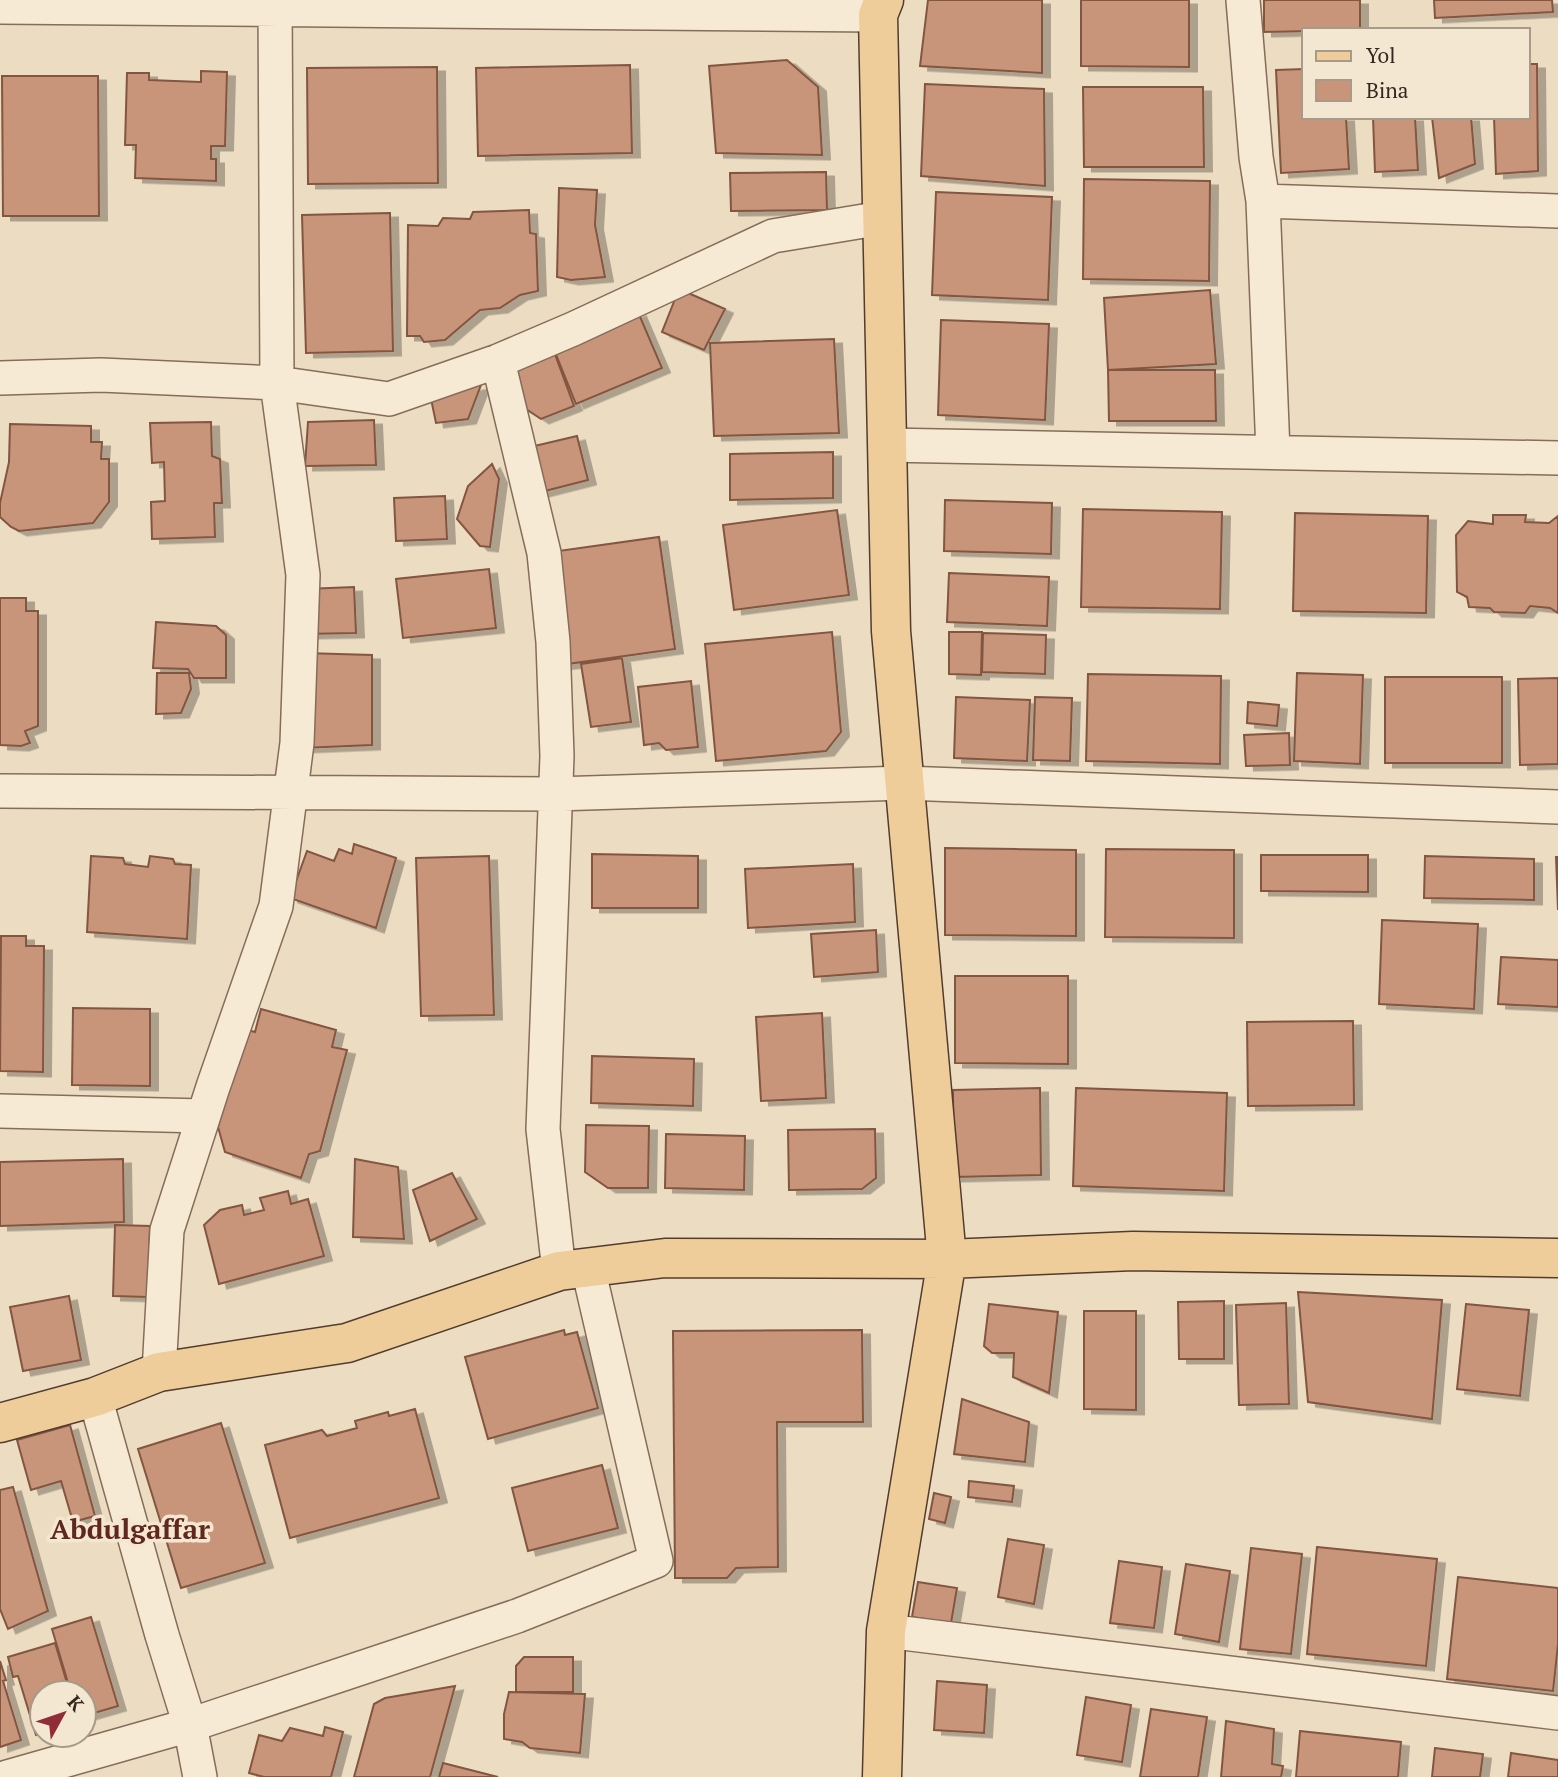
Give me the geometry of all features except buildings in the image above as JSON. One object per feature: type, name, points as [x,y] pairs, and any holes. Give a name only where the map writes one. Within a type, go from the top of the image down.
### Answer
[{"type":"main road","points":[[881,7],[882,218],[891,631],[947,1259],[886,1631],[882,1777]]},
{"type":"main road","points":[[0,1423],[95,1397],[159,1372],[347,1343],[574,1270],[665,1258],[947,1259],[1133,1251],[1558,1258]]},
{"type":"street","points":[[1243,0],[1262,201],[1273,452]]},
{"type":"street","points":[[159,1372],[167,1230],[276,906],[297,743],[303,575],[277,383],[275,4]]},
{"type":"street","points":[[0,7],[275,4],[881,7]]},
{"type":"street","points":[[1262,201],[1558,211]]},
{"type":"street","points":[[0,378],[101,375],[277,383],[389,399],[498,361],[773,236],[882,218]]},
{"type":"street","points":[[6,1777],[190,1725],[517,1616],[656,1561],[574,1270],[543,1129],[557,755],[553,642],[544,553],[498,361]]},
{"type":"street","points":[[887,445],[1558,458]]},
{"type":"street","points":[[0,791],[555,794],[904,783],[1558,807]]},
{"type":"street","points":[[0,1111],[204,1116]]},
{"type":"street","points":[[95,1397],[190,1725],[200,1777]]},
{"type":"street","points":[[886,1631],[1558,1713]]},
{"type":"district","name":"Abdulgaffar","points":[[130,1528]]}]
